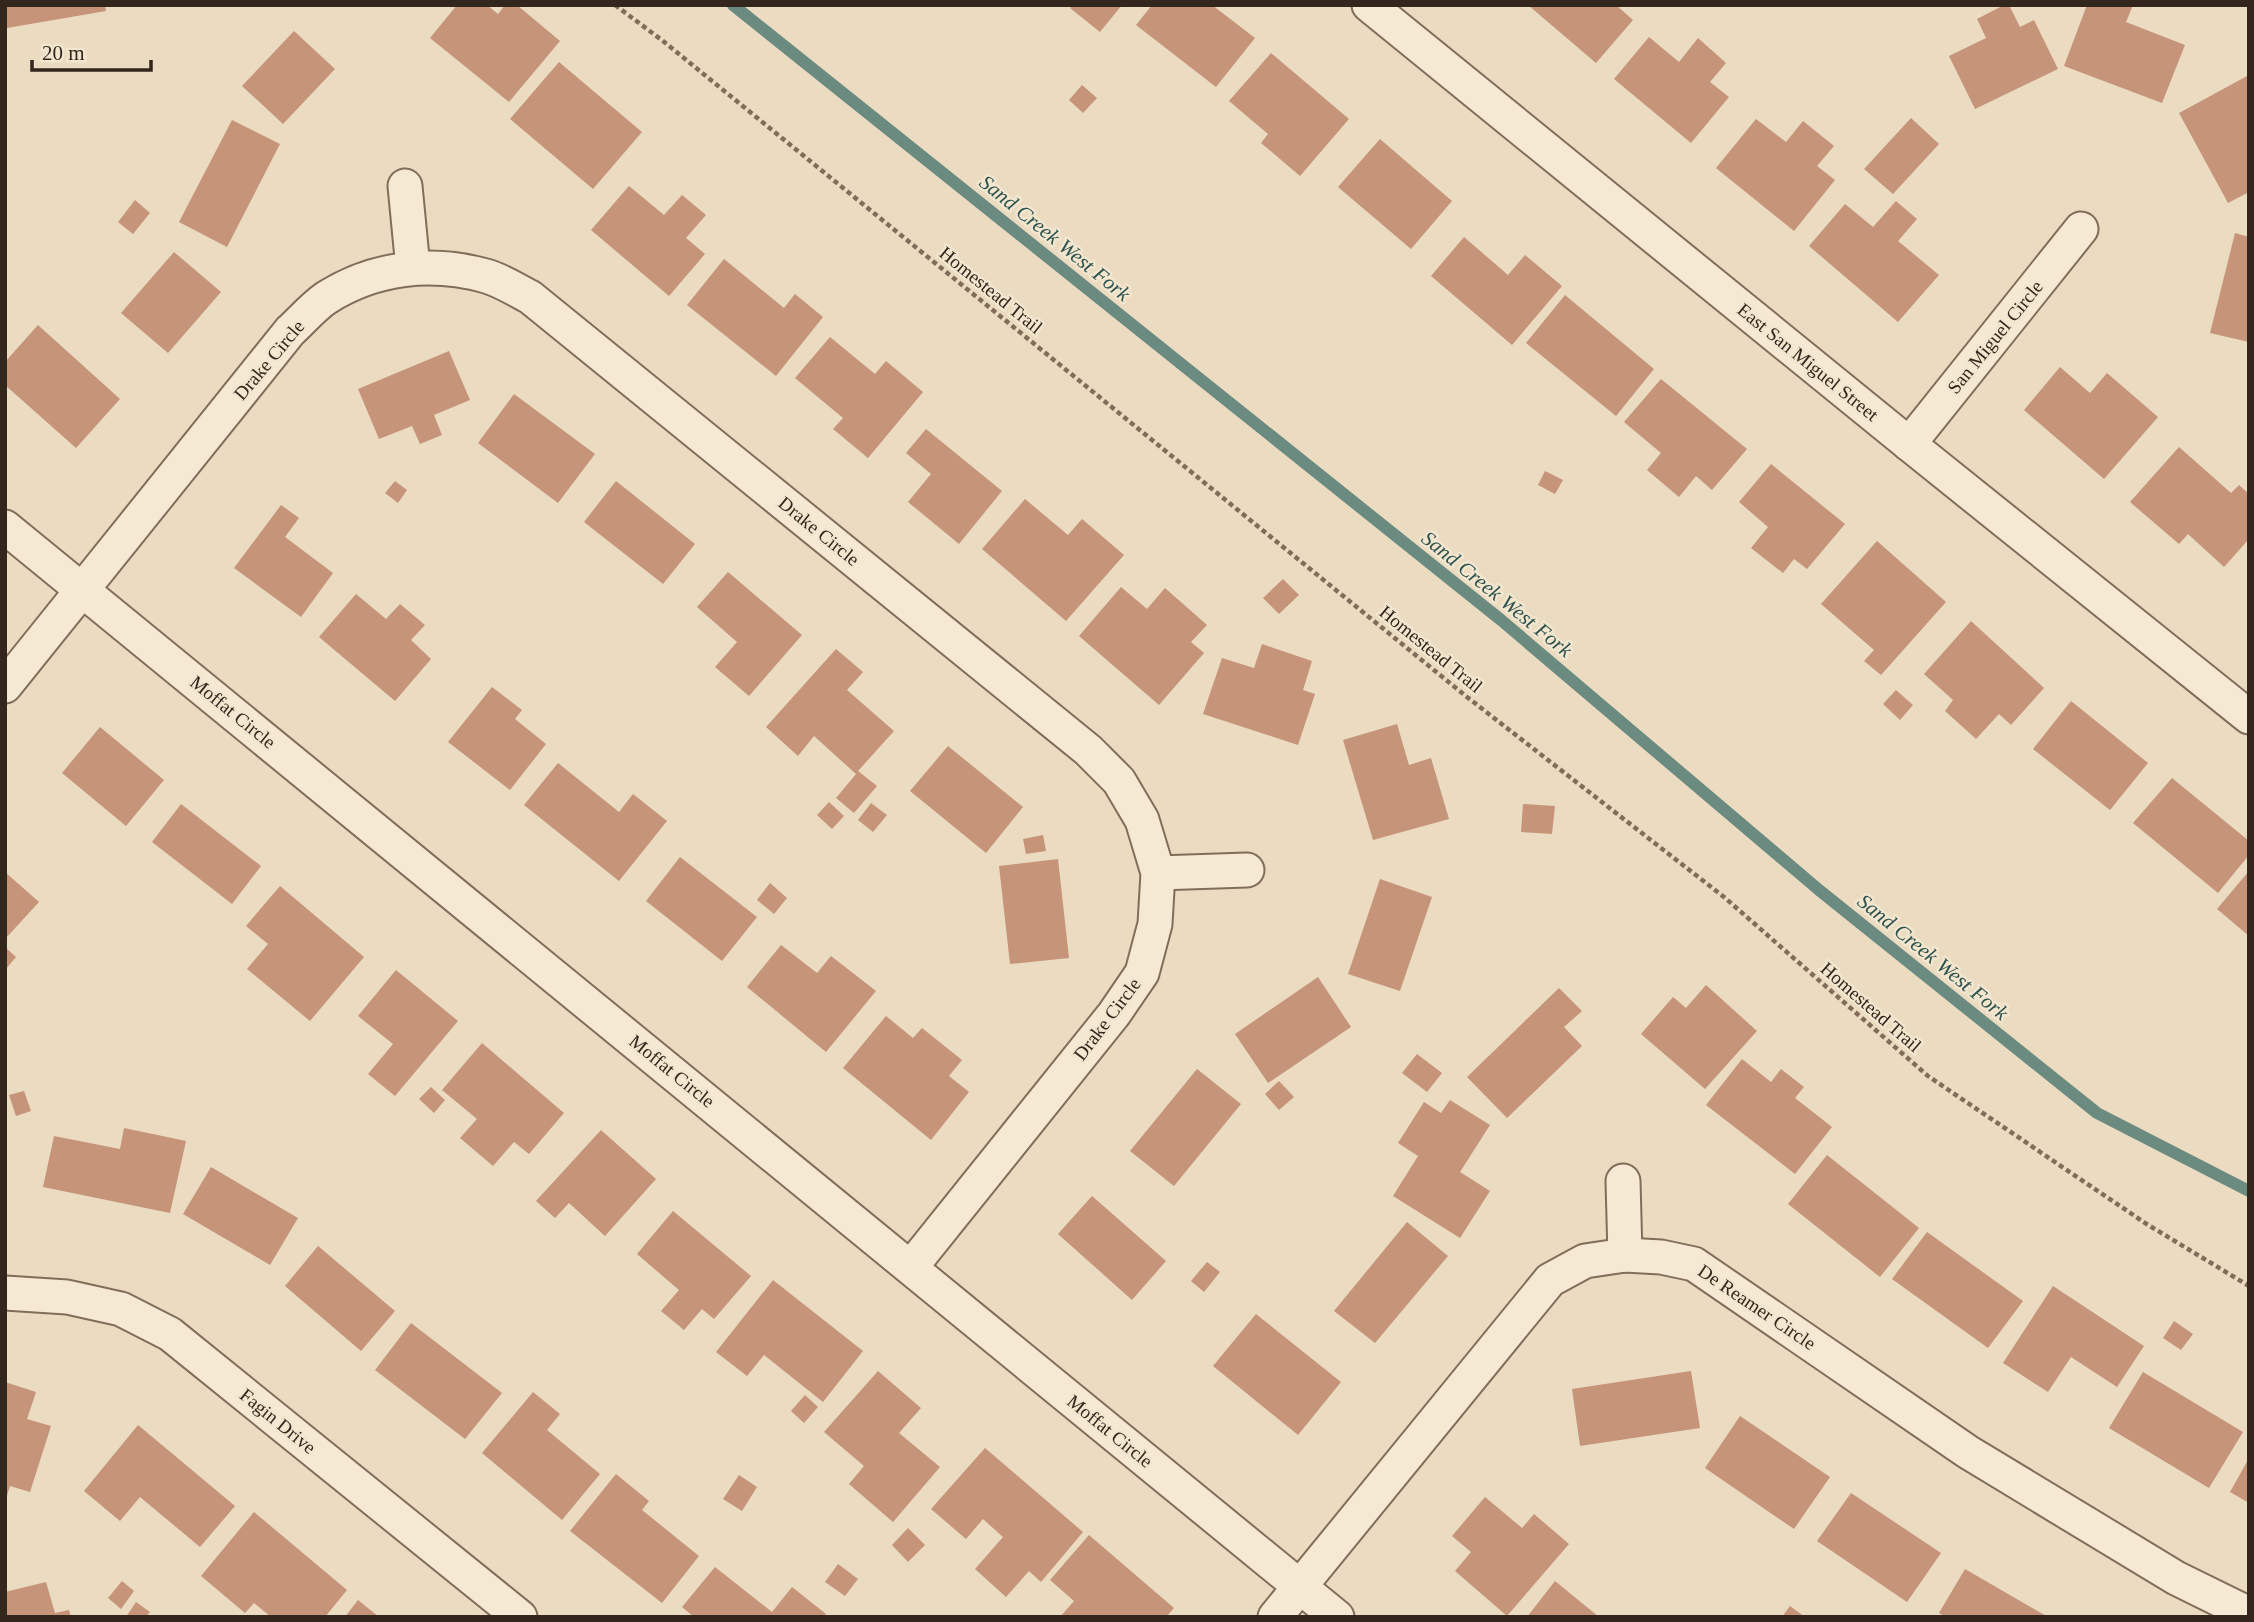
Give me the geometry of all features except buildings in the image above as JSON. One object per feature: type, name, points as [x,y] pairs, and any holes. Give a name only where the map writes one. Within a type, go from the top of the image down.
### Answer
[{"type":"street","name":"East San Miguel Street","points":[[1369,5],[2249,717]]},
{"type":"street","points":[[405,186],[412,268]]},
{"type":"street","name":"San Miguel Circle","points":[[1909,444],[2081,229]]},
{"type":"street","name":"Drake Circle","points":[[5,685],[290,331],[324,299],[363,278],[412,268],[451,269],[489,277],[530,297],[1088,750],[1119,781],[1142,820],[1157,873],[1155,924],[1142,973],[1114,1014],[911,1267]]},
{"type":"street","name":"Moffat Circle","points":[[5,527],[1337,1617]]},
{"type":"street","points":[[1157,873],[1247,870]]},
{"type":"street","points":[[1623,1181],[1626,1255]]},
{"type":"street","name":"De Reamer Circle","points":[[1275,1617],[1549,1280],[1585,1261],[1626,1255],[1661,1256],[1694,1264],[1968,1452],[2176,1578],[2249,1614]]},
{"type":"street","name":"Fagin Drive","points":[[5,1293],[67,1297],[121,1309],[170,1334],[520,1617]]},
{"type":"path","name":"Homestead Trail","points":[[615,5],[663,41],[1467,697],[1724,897],[1928,1076],[2145,1223],[2249,1286]]},
{"type":"waterway","name":"Sand Creek West Fork","points":[[733,5],[1501,620],[1819,890],[2097,1113],[2249,1191]]}]
